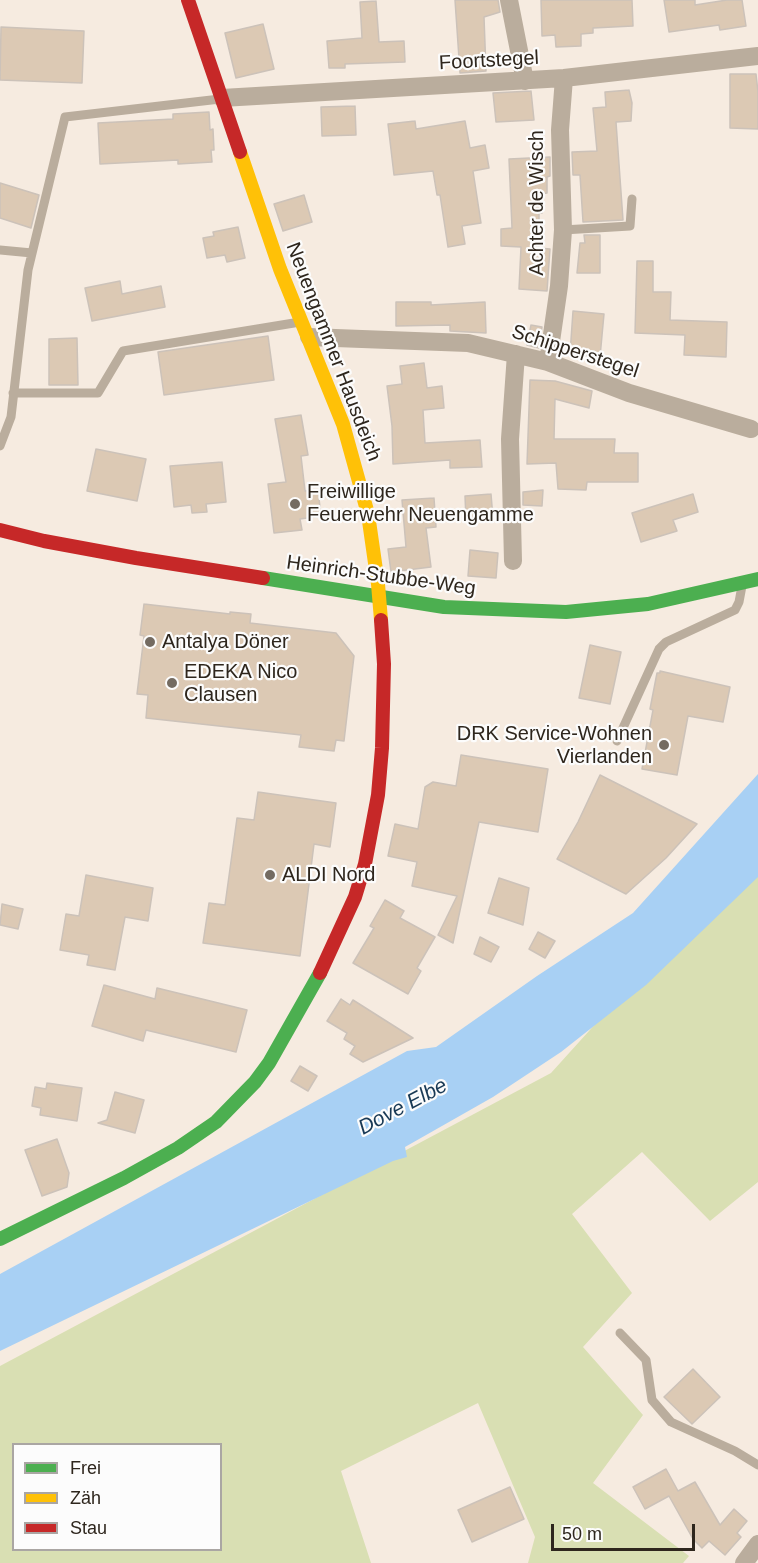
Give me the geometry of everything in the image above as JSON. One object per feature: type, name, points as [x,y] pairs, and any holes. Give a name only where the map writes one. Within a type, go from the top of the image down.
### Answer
[{"type":"street","name":"Neuengammer Hausdeich","points":[[0,1239],[124,1178],[178,1148],[216,1122],[236,1103],[269,1063],[333,948],[355,897],[365,864],[378,795],[382,748],[384,664],[379,597],[368,514],[343,424],[280,269],[188,0]]},
{"type":"street","points":[[509,0],[525,81]]},
{"type":"street","name":"Foortstegel","points":[[222,98],[564,78],[758,56]]},
{"type":"street","name":"Achter de Wisch","points":[[548,362],[559,286],[563,230],[560,130],[564,78]]},
{"type":"street","name":"Schipperstegel","points":[[305,330],[468,343],[548,362],[629,393],[751,429]]},
{"type":"street","points":[[513,561],[510,439],[516,354]]},
{"type":"street","name":"Heinrich-Stubbe-Weg","points":[[0,530],[44,541],[136,558],[444,607],[487,610],[566,612],[648,604],[758,579]]},
{"type":"street","points":[[744,1563],[758,1544]]},
{"type":"lane","points":[[0,446],[11,417],[28,270],[65,117],[222,98]]},
{"type":"lane","points":[[563,230],[630,226],[632,199]]},
{"type":"lane","points":[[0,250],[32,253]]},
{"type":"lane","points":[[13,393],[98,393],[123,351],[305,330]]},
{"type":"lane","points":[[616,741],[659,649],[666,642],[735,609],[740,602],[742,584]]},
{"type":"lane","points":[[620,1333],[646,1360],[652,1400],[670,1422],[735,1451],[758,1465]]},
{"type":"green space","points":[[758,844],[758,1182],[710,1221],[642,1152],[572,1214],[632,1293],[583,1347],[643,1415],[593,1483],[689,1556],[683,1563],[528,1563],[535,1537],[478,1403],[341,1471],[371,1563],[0,1563],[0,1366],[551,1073]]},
{"type":"water","name":"Dove Elbe","points":[[758,774],[758,877],[646,985],[561,1052],[493,1097],[405,1147],[407,1157],[393,1161],[0,1351],[0,1274],[407,1051],[436,1047],[537,976],[633,913]]},
{"type":"building","points":[[455,0],[498,0],[500,12],[484,17],[486,71],[460,73]]},
{"type":"building","points":[[541,0],[632,0],[633,26],[593,28],[593,33],[581,34],[581,46],[556,47],[555,35],[542,36]]},
{"type":"building","points":[[664,0],[695,0],[695,5],[742,0],[746,26],[720,30],[719,25],[669,32]]},
{"type":"building","points":[[376,1],[379,42],[404,41],[405,62],[345,64],[345,68],[329,68],[327,41],[362,38],[360,2]]},
{"type":"building","points":[[263,24],[274,69],[236,78],[225,33]]},
{"type":"building","points":[[1,27],[84,31],[82,83],[0,80]]},
{"type":"building","points":[[730,74],[756,74],[758,129],[730,128]]},
{"type":"building","points":[[629,90],[632,103],[631,121],[616,122],[623,220],[583,222],[580,175],[573,175],[572,152],[597,151],[593,108],[606,107],[605,92]]},
{"type":"building","points":[[531,91],[534,120],[496,122],[493,93]]},
{"type":"building","points":[[355,106],[356,135],[322,136],[321,107]]},
{"type":"building","points":[[209,112],[210,130],[213,129],[212,162],[178,164],[178,160],[100,164],[98,123],[173,119],[173,114]]},
{"type":"building","points":[[415,121],[416,129],[465,121],[470,148],[485,145],[489,168],[473,171],[481,223],[462,226],[465,244],[448,247],[440,195],[437,195],[433,171],[394,175],[388,124]]},
{"type":"building","points":[[550,157],[547,193],[541,194],[542,213],[539,213],[539,248],[550,249],[547,291],[519,289],[521,247],[501,246],[501,229],[512,228],[509,159]]},
{"type":"building","points":[[0,183],[39,195],[31,228],[0,218]]},
{"type":"building","points":[[304,195],[312,222],[283,231],[274,204]]},
{"type":"building","points":[[238,227],[245,258],[227,262],[225,255],[207,258],[203,238],[214,236],[213,232]]},
{"type":"building","points":[[584,235],[600,235],[600,273],[577,273],[580,243],[585,243]]},
{"type":"building","points":[[637,261],[653,261],[653,292],[671,292],[670,320],[727,322],[726,357],[684,355],[685,335],[635,333]]},
{"type":"building","points":[[120,281],[122,294],[161,286],[165,307],[92,321],[85,288]]},
{"type":"building","points":[[396,302],[431,302],[431,305],[485,302],[486,333],[450,331],[450,325],[396,326]]},
{"type":"building","points":[[573,311],[604,314],[600,357],[570,354]]},
{"type":"building","points":[[531,325],[542,327],[539,348],[527,345]]},
{"type":"building","points":[[268,336],[274,380],[164,395],[158,352]]},
{"type":"building","points":[[77,338],[78,385],[49,385],[49,339]]},
{"type":"building","points":[[424,363],[427,388],[442,386],[444,408],[423,410],[425,443],[480,440],[482,467],[450,468],[450,460],[393,464],[392,426],[387,386],[402,384],[400,366]]},
{"type":"building","points":[[530,380],[555,381],[592,391],[589,408],[555,399],[554,439],[615,439],[614,453],[638,453],[638,482],[587,482],[586,490],[558,489],[556,463],[527,464]]},
{"type":"building","points":[[301,415],[308,455],[301,456],[305,491],[318,490],[321,516],[300,519],[302,530],[274,533],[268,484],[286,482],[275,419]]},
{"type":"building","points":[[96,449],[146,459],[137,501],[87,491]]},
{"type":"building","points":[[222,462],[226,502],[206,504],[207,512],[192,513],[191,505],[174,507],[170,466]]},
{"type":"building","points":[[543,490],[542,506],[523,505],[523,492]]},
{"type":"building","points":[[491,494],[493,518],[466,520],[465,496]]},
{"type":"building","points":[[693,494],[698,512],[673,520],[677,531],[641,542],[632,513]]},
{"type":"building","points":[[434,498],[436,527],[426,528],[431,567],[391,572],[388,549],[406,547],[402,500]]},
{"type":"building","points":[[470,550],[498,553],[496,578],[468,576]]},
{"type":"building","points":[[144,604],[230,614],[230,612],[251,614],[250,623],[336,633],[354,656],[344,741],[336,740],[334,751],[299,747],[301,735],[146,718],[148,695],[137,694],[144,636],[140,635]]},
{"type":"building","points":[[590,645],[621,652],[610,704],[579,698]]},
{"type":"building","name":"DRK Service-Wohnen Vierlanden","points":[[660,671],[730,687],[723,722],[688,716],[677,775],[642,769],[653,710],[650,709],[657,673]]},
{"type":"building","points":[[461,755],[548,769],[538,832],[479,822],[453,943],[438,935],[457,896],[412,886],[417,862],[388,856],[395,824],[418,829],[425,787],[433,782],[456,786]]},
{"type":"building","points":[[600,775],[697,824],[666,858],[626,894],[557,859],[578,822]]},
{"type":"building","name":"ALDI Nord","points":[[258,792],[336,803],[330,847],[314,844],[300,956],[203,943],[209,903],[225,905],[237,818],[254,820]]},
{"type":"building","points":[[86,875],[153,888],[148,921],[125,917],[115,970],[87,965],[89,955],[60,950],[66,914],[79,916]]},
{"type":"building","points":[[499,878],[529,888],[523,925],[488,913]]},
{"type":"building","points":[[385,900],[404,911],[400,918],[435,937],[417,968],[421,971],[408,994],[353,963],[374,928],[370,926]]},
{"type":"building","points":[[2,904],[23,909],[18,929],[0,925]]},
{"type":"building","points":[[538,932],[555,941],[545,958],[529,949]]},
{"type":"building","points":[[480,937],[499,947],[491,962],[474,954]]},
{"type":"building","points":[[104,985],[155,999],[157,988],[247,1010],[236,1052],[146,1030],[143,1041],[92,1026]]},
{"type":"building","points":[[341,999],[350,1005],[353,1000],[413,1038],[363,1062],[350,1054],[355,1046],[344,1039],[347,1033],[327,1021]]},
{"type":"building","points":[[300,1066],[317,1076],[308,1091],[291,1081]]},
{"type":"building","points":[[47,1083],[82,1088],[77,1121],[40,1115],[41,1108],[32,1106],[35,1087],[46,1089]]},
{"type":"building","points":[[115,1092],[144,1100],[135,1133],[98,1123],[107,1120]]},
{"type":"building","points":[[57,1139],[69,1173],[67,1187],[42,1196],[25,1150]]},
{"type":"building","points":[[693,1369],[720,1397],[692,1424],[664,1397]]},
{"type":"building","points":[[666,1469],[678,1491],[695,1482],[720,1525],[734,1509],[747,1521],[737,1533],[741,1537],[725,1555],[709,1541],[702,1548],[693,1539],[669,1496],[645,1509],[633,1487]]},
{"type":"building","points":[[510,1487],[524,1519],[472,1542],[458,1510]]},
{"type":"traffic: fast","points":[[263,578],[444,607],[566,612],[648,604],[758,579]]},
{"type":"traffic: fast","points":[[0,1239],[124,1178],[178,1148],[216,1122],[255,1082],[269,1063],[320,973]]},
{"type":"traffic: slow","points":[[240,152],[280,269],[343,424],[368,514],[381,620]]},
{"type":"traffic: jam","points":[[188,0],[240,152]]},
{"type":"traffic: jam","points":[[0,530],[44,541],[136,558],[263,578]]},
{"type":"traffic: jam","points":[[320,973],[355,897],[365,864],[378,795],[382,748],[384,664],[381,620]]},
{"type":"place","name":"Freiwillige Feuerwehr Neuengamme","points":[[295,504]]},
{"type":"place","name":"Antalya Döner","points":[[150,642]]},
{"type":"place","name":"EDEKA Nico Clausen","points":[[172,683]]},
{"type":"place","name":"DRK Service-Wohnen Vierlanden","points":[[664,745]]},
{"type":"place","name":"ALDI Nord","points":[[270,875]]}]
